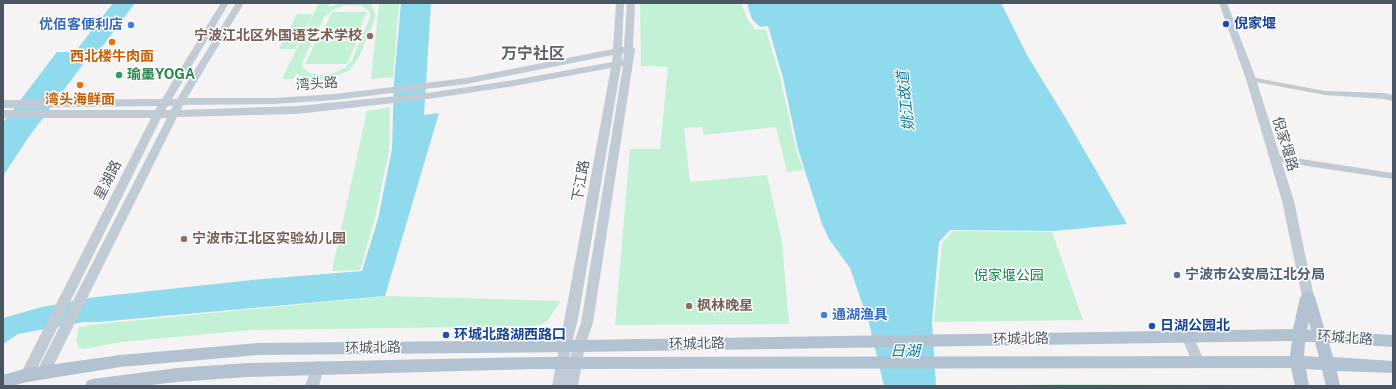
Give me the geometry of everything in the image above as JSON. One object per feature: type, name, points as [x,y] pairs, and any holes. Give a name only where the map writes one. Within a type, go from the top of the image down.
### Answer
[{"type":"main road","name":"星湖路","points":[[27,375],[164,102],[225,3]]},
{"type":"main road","name":"星湖路","points":[[43,373],[180,102],[240,3]]},
{"type":"main road","name":"下江路","points":[[568,363],[579,346],[587,323],[622,100],[622,63],[618,52],[620,3]]},
{"type":"main road","name":"下江路","points":[[568,363],[564,346],[572,319],[611,95],[622,63],[630,49],[631,3]]},
{"type":"main road","name":"倪家堰路","points":[[1224,3],[1251,79],[1288,201],[1308,296]]},
{"type":"main road","name":"湾头路","points":[[428,91],[630,49]]},
{"type":"main road","name":"湾头路","points":[[5,114],[174,114],[297,110],[389,96],[514,82],[622,63]]},
{"type":"main road","points":[[611,95],[622,100]]},
{"type":"main road","name":"湾头路","points":[[8,104],[282,100],[389,96]]},
{"type":"main road","points":[[1302,386],[1297,362],[1299,335],[1308,296]]},
{"type":"main road","points":[[1308,296],[1333,386]]},
{"type":"main road","name":"环城北路","points":[[3,382],[27,375],[173,355],[258,349],[579,346],[1299,335],[1393,341]]},
{"type":"main road","points":[[1188,337],[1198,361]]},
{"type":"main road","name":"环城北路","points":[[92,386],[177,375],[318,367],[568,363],[1198,361],[1297,362],[1393,367]]},
{"type":"main road","points":[[559,386],[568,363]]},
{"type":"main road","points":[[568,363],[571,386]]},
{"type":"main road","points":[[312,386],[318,367]]},
{"type":"street","points":[[1251,79],[1326,93],[1384,96],[1393,98]]},
{"type":"street","points":[[1275,158],[1393,176]]},
{"type":"green space","points":[[319,3],[330,3],[328,7],[341,3],[365,3],[372,5],[375,19],[358,59],[350,70],[329,79],[311,80],[300,76],[297,73],[293,79],[282,79]],"holes":[[[346,5],[362,6],[368,10],[370,17],[352,60],[345,68],[334,73],[321,75],[310,73],[304,69],[302,65],[303,61],[324,17],[333,10]]]},
{"type":"green space","points":[[379,3],[399,3],[393,77],[371,79]]},
{"type":"green space","points":[[640,3],[741,3],[747,18],[755,30],[766,29],[780,77],[796,149],[803,170],[787,172],[776,127],[704,135],[702,127],[684,128],[690,182],[767,175],[782,241],[789,324],[615,325],[630,149],[660,149],[668,67],[641,66]]},
{"type":"green space","points":[[332,12],[367,12],[355,40],[319,40]]},
{"type":"green space","points":[[297,14],[313,14],[295,49],[279,49]]},
{"type":"green space","points":[[316,41],[357,41],[347,64],[305,64]]},
{"type":"green space","points":[[390,107],[389,151],[375,218],[360,270],[332,271],[367,111]]},
{"type":"green space","name":"倪家堰公园","points":[[953,231],[1052,232],[1083,320],[934,322],[942,243]]},
{"type":"green space","points":[[389,296],[561,301],[547,321],[541,325],[532,326],[251,330],[121,342],[85,349],[79,348],[76,339],[79,327],[98,324]]},
{"type":"green space","points":[[1058,384],[1231,385],[1231,386],[982,386]]},
{"type":"water","points":[[113,3],[135,3],[93,59],[87,59],[28,138],[3,176],[3,123],[57,52],[75,52]]},
{"type":"water","points":[[401,3],[431,3],[424,115],[439,113],[385,296],[98,322],[84,322],[18,334],[3,344],[3,318],[42,307],[96,297],[252,280],[362,271],[378,219],[392,149],[394,82]]},
{"type":"water","points":[[747,3],[1001,3],[1027,55],[1127,224],[1054,231],[950,230],[939,242],[932,322],[936,386],[884,386],[869,323],[850,268],[829,239],[822,224],[798,149],[783,78],[768,26],[760,27],[752,19]]},
{"type":"place","name":"倪家堰","points":[[1226,24]]},
{"type":"place","name":"优佰客便利店","points":[[131,25]]},
{"type":"place","name":"宁波江北区外国语艺术学校","points":[[370,36]]},
{"type":"place","name":"西北楼牛肉面","points":[[112,42]]},
{"type":"place","name":"瑜墨YOGA","points":[[119,75]]},
{"type":"place","name":"湾头海鲜面","points":[[80,85]]},
{"type":"place","name":"宁波市江北区实验幼儿园","points":[[184,239]]},
{"type":"place","name":"宁波市公安局江北分局","points":[[1177,275]]},
{"type":"place","name":"枫林晚星","points":[[689,306]]},
{"type":"place","name":"通湖渔具","points":[[824,315]]},
{"type":"place","name":"日湖公园北","points":[[1152,326]]},
{"type":"place","name":"环城北路湖西路口","points":[[446,335]]},
{"type":"district","name":"万宁社区","points":[[533,54]]},
{"type":"water label","name":"姚江故道","points":[[906,101]]},
{"type":"water label","name":"日湖","points":[[905,351]]}]
